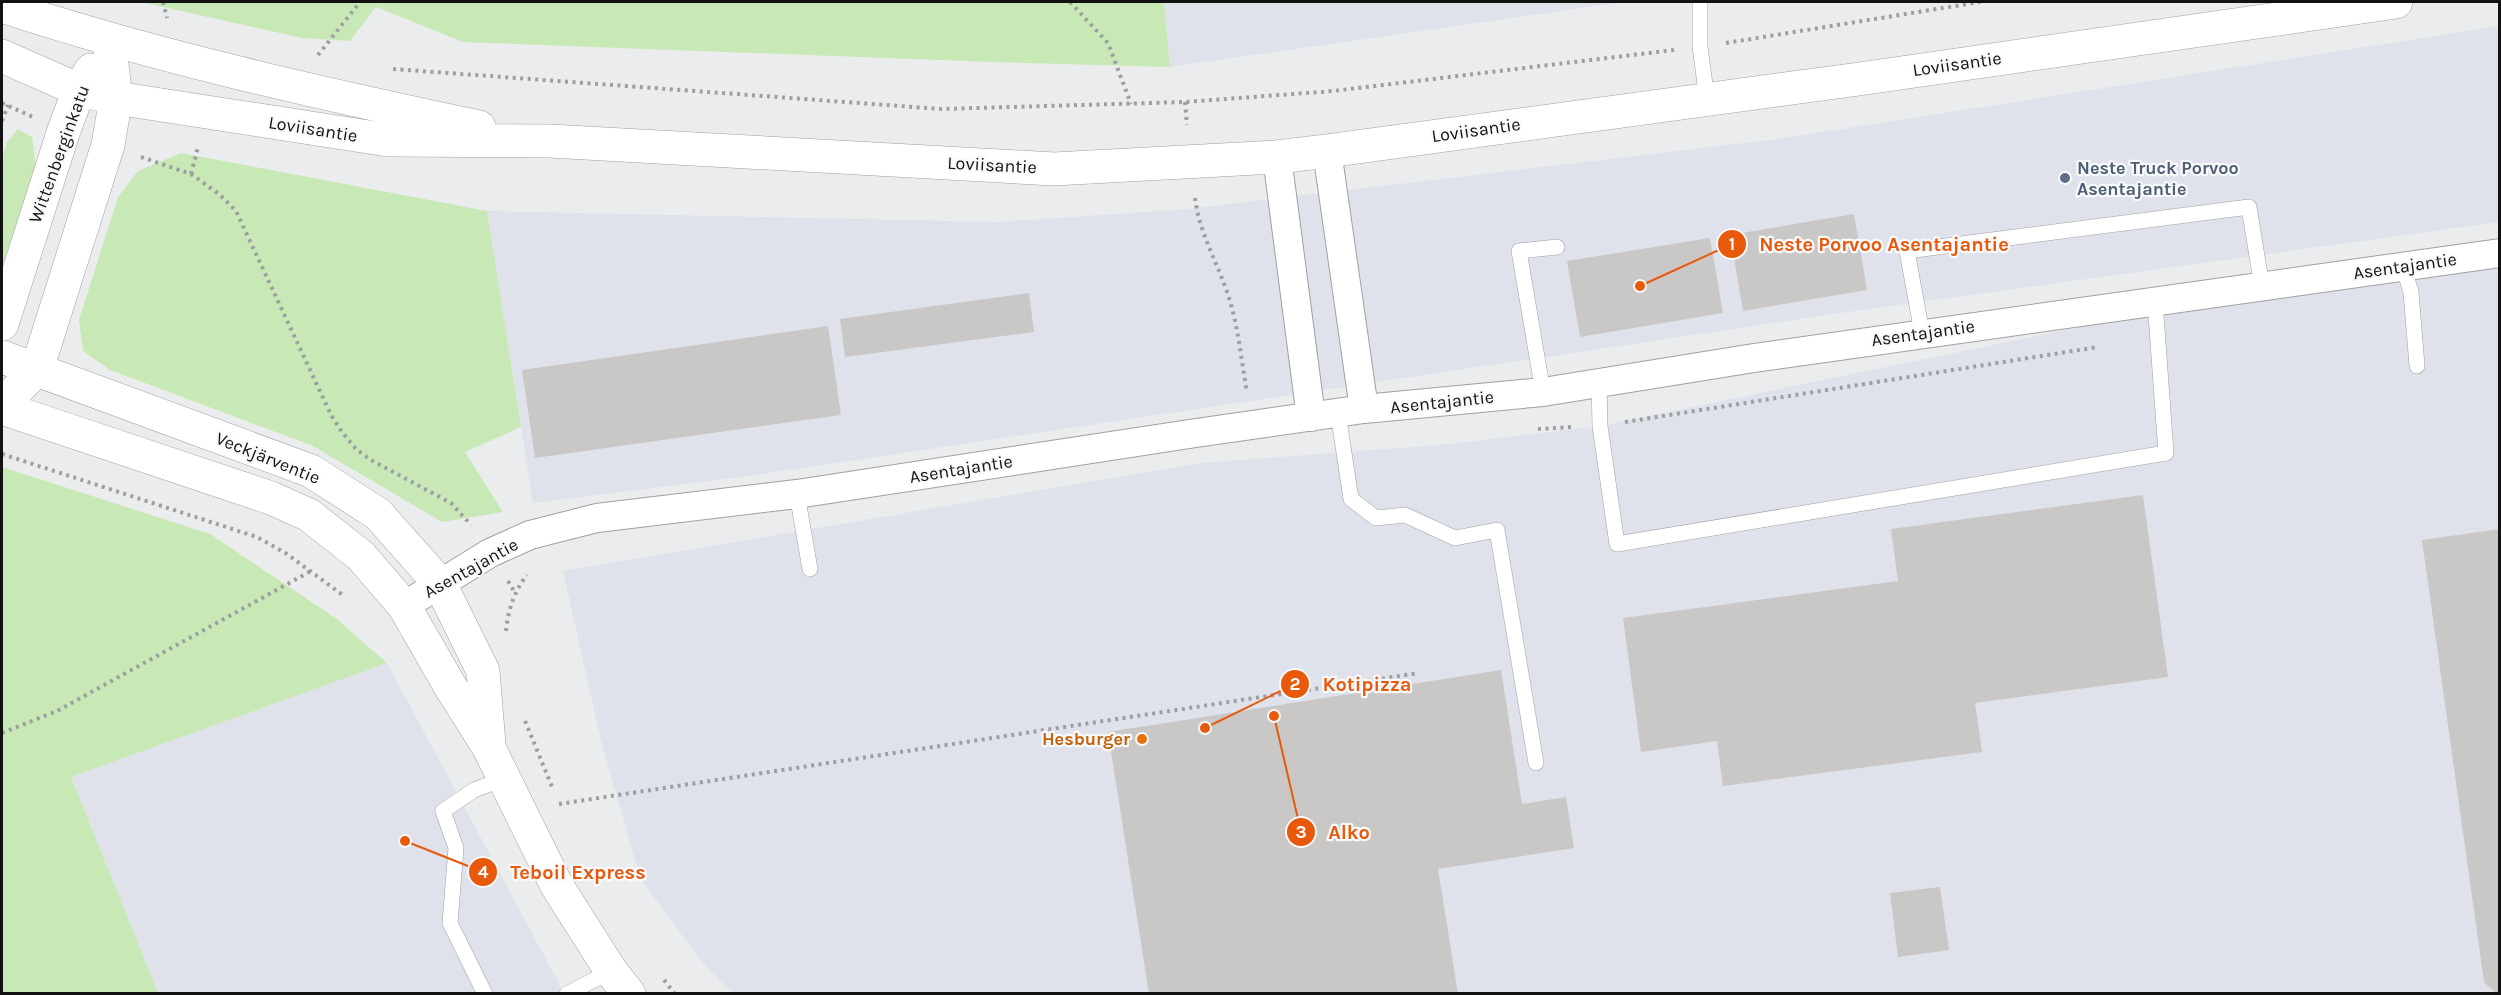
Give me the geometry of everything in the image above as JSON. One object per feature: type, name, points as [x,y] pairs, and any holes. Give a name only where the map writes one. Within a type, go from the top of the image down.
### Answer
[{"type":"main road","name":"Loviisantie","points":[[2,56],[79,90],[116,98],[388,140],[550,141],[1054,169],[1277,157],[1327,151],[2396,2]]},
{"type":"main road","name":"Loviisantie","points":[[2,6],[109,40],[386,107],[550,141]]},
{"type":"main road","name":"Wittenberginkatu","points":[[2,324],[79,90],[109,40]]},
{"type":"main road","name":"Wittenberginkatu","points":[[2,407],[37,369],[108,145],[116,98],[109,40]]},
{"type":"main road","points":[[2,357],[37,369]]},
{"type":"main road","name":"Veckjärventie","points":[[37,369],[311,471],[378,514],[440,584],[483,671],[489,748]]},
{"type":"main road","name":"Veckjärventie","points":[[2,407],[271,498],[309,516],[361,556],[404,606],[489,748],[557,886],[620,982]]},
{"type":"street","points":[[1327,151],[1338,413]]},
{"type":"street","points":[[1277,157],[1338,413]]},
{"type":"street","name":"Asentajantie","points":[[404,606],[490,553],[530,535],[597,518],[797,494],[1338,413],[1543,392],[1922,333],[2499,253]]},
{"type":"lane","points":[[1700,2],[1700,47],[1707,99]]},
{"type":"lane","points":[[1922,333],[1907,251],[2249,207],[2262,287]]},
{"type":"lane","points":[[1543,392],[1519,251],[1557,247]]},
{"type":"lane","points":[[2403,266],[2411,292],[2417,366]]},
{"type":"lane","points":[[1599,383],[1599,426],[1617,544],[2166,453],[2155,301]]},
{"type":"lane","points":[[1338,413],[1351,499],[1376,518],[1405,515],[1455,538],[1497,530],[1536,764]]},
{"type":"lane","points":[[797,494],[810,569]]},
{"type":"lane","points":[[485,993],[450,923],[456,848],[443,811],[474,790],[503,779]]},
{"type":"lane","points":[[567,993],[620,982]]},
{"type":"path","points":[[157,21],[169,24],[163,2]]},
{"type":"path","points":[[312,63],[360,2]]},
{"type":"path","points":[[1070,2],[1108,43],[1131,104]]},
{"type":"path","points":[[383,68],[941,109],[1185,102],[1334,91],[1700,47],[1980,2]]},
{"type":"path","points":[[1185,102],[1197,215],[1202,234],[1227,290],[1237,331],[1252,425]]},
{"type":"path","points":[[2,105],[64,130]]},
{"type":"path","points":[[108,145],[191,174],[219,194],[236,211],[331,415],[342,432],[357,450],[371,460],[451,503],[466,519],[515,593]]},
{"type":"path","points":[[1530,430],[1599,426],[2099,347]]},
{"type":"path","points":[[2,454],[257,537],[311,571],[347,598]]},
{"type":"path","points":[[2,733],[57,711],[311,571]]},
{"type":"path","points":[[483,671],[505,660],[508,615],[515,593],[526,576],[533,571]]},
{"type":"path","points":[[559,804],[1419,673]]},
{"type":"path","points":[[523,716],[563,815]]},
{"type":"path","points":[[661,978],[675,993]]},
{"type":"shaded area","points":[[1164,2],[1623,2],[1170,67]]},
{"type":"shaded area","points":[[2499,26],[2499,222],[1826,315],[749,476],[533,503],[487,211],[996,222],[1188,209],[1778,139]]},
{"type":"shaded area","points":[[2499,244],[2499,993],[732,993],[701,961],[641,880],[601,741],[563,571],[1201,463],[1440,445],[1600,426],[2454,250]]},
{"type":"shaded area","points":[[387,663],[564,993],[158,993],[71,777]]},
{"type":"green space","points":[[141,2],[1164,2],[1170,67],[463,42],[376,7],[350,41],[302,38]]},
{"type":"green space","points":[[18,129],[32,137],[36,166],[2,266],[2,159],[7,142]]},
{"type":"green space","points":[[181,153],[487,211],[521,427],[465,452],[503,512],[442,522],[313,446],[110,370],[83,351],[79,320],[118,197],[138,171]]},
{"type":"green space","points":[[2,467],[210,534],[337,619],[387,663],[71,777],[158,993],[2,993]]},
{"type":"building","points":[[1854,214],[1867,290],[1743,311],[1730,235]]},
{"type":"building","points":[[1710,238],[1723,313],[1580,337],[1567,261]]},
{"type":"building","points":[[1029,293],[1034,332],[845,357],[840,319]]},
{"type":"building","points":[[828,326],[841,415],[535,458],[522,370]]},
{"type":"building","points":[[2143,495],[2168,677],[1975,703],[1982,752],[1723,786],[1717,741],[1641,752],[1623,618],[1898,581],[1891,529]]},
{"type":"building","points":[[2500,529],[2500,994],[2497,994],[2484,982],[2422,540]]},
{"type":"building","points":[[1501,670],[1522,804],[1566,797],[1574,848],[1438,869],[1458,994],[1149,994],[1108,732]]},
{"type":"building","points":[[1940,887],[1949,950],[1898,957],[1890,893]]},
{"type":"place","name":"Neste Truck Porvoo Asentajantie","points":[[2065,178]]},
{"type":"place","name":"Neste Porvoo Asentajantie","points":[[1640,286]]},
{"type":"place","name":"Alko","points":[[1274,716]]},
{"type":"place","name":"Kotipizza","points":[[1205,728]]},
{"type":"place","name":"Hesburger","points":[[1142,739]]},
{"type":"place","name":"Teboil Express","points":[[405,841]]}]
